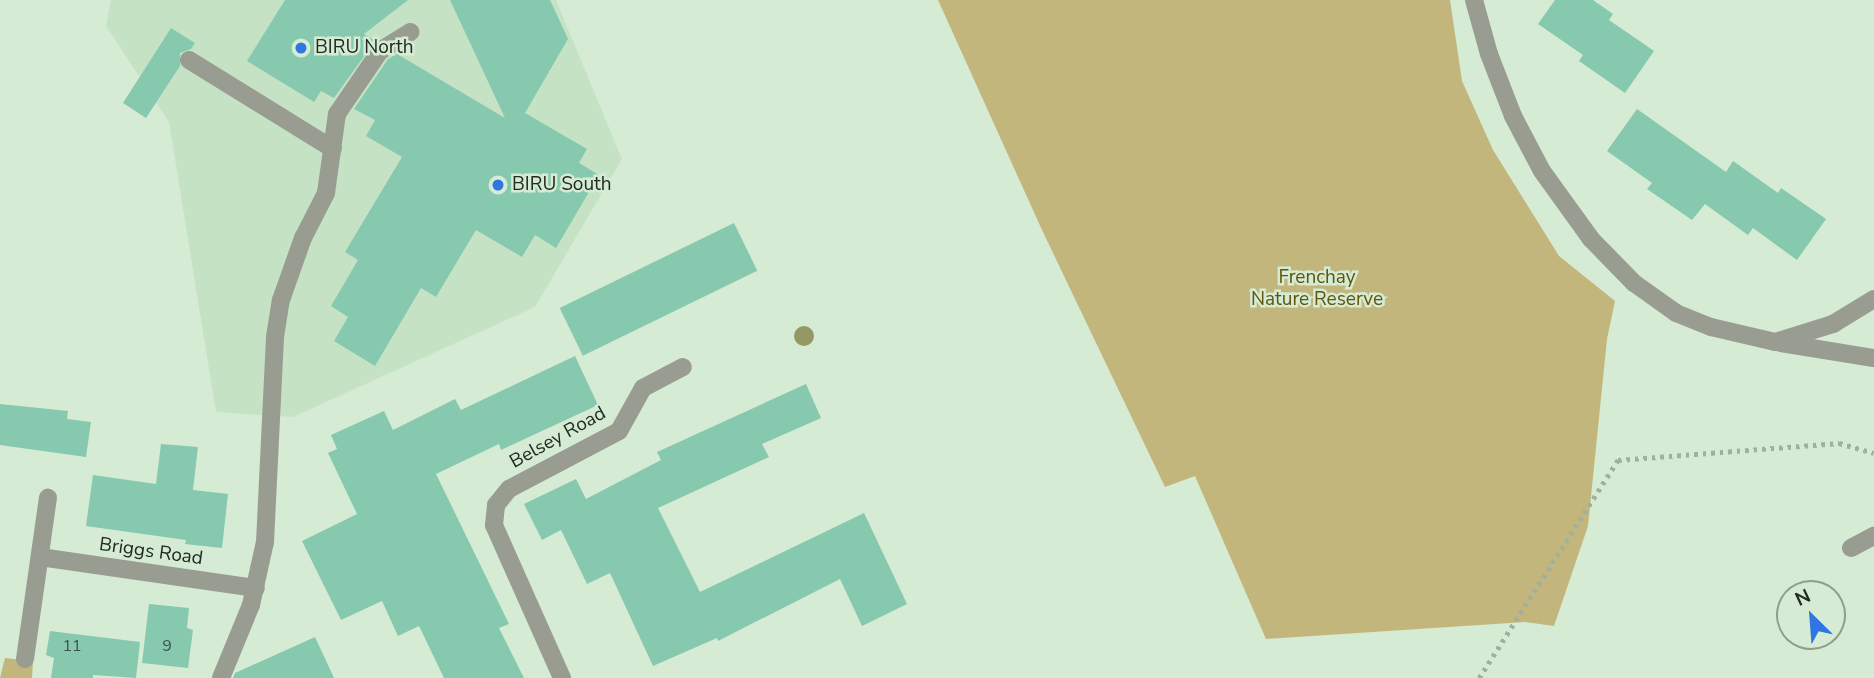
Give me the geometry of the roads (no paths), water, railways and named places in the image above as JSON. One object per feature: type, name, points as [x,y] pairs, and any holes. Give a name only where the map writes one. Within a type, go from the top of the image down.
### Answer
[{"type":"street","points":[[1474,0],[1489,54],[1513,116],[1542,171],[1591,239],[1634,283],[1675,313],[1711,327],[1775,342],[1874,358]]},
{"type":"street","points":[[221,678],[256,588],[268,519],[275,337],[281,300],[303,238],[326,192],[337,114],[380,51],[411,32]]},
{"type":"street","points":[[189,60],[333,149]]},
{"type":"street","points":[[1775,342],[1833,324],[1874,299]]},
{"type":"street","name":"Belsey Road","points":[[562,678],[494,525],[496,505],[509,489],[619,431],[643,388],[683,367]]},
{"type":"street","points":[[25,659],[48,498]]},
{"type":"street","points":[[1851,548],[1874,536]]},
{"type":"street","name":"Briggs Road","points":[[40,557],[256,588]]},
{"type":"place","name":"BIRU North","points":[[301,48]]},
{"type":"place","name":"BIRU South","points":[[498,185]]},
{"type":"park label","name":"Frenchay Nature Reserve","points":[[1317,289]]}]
